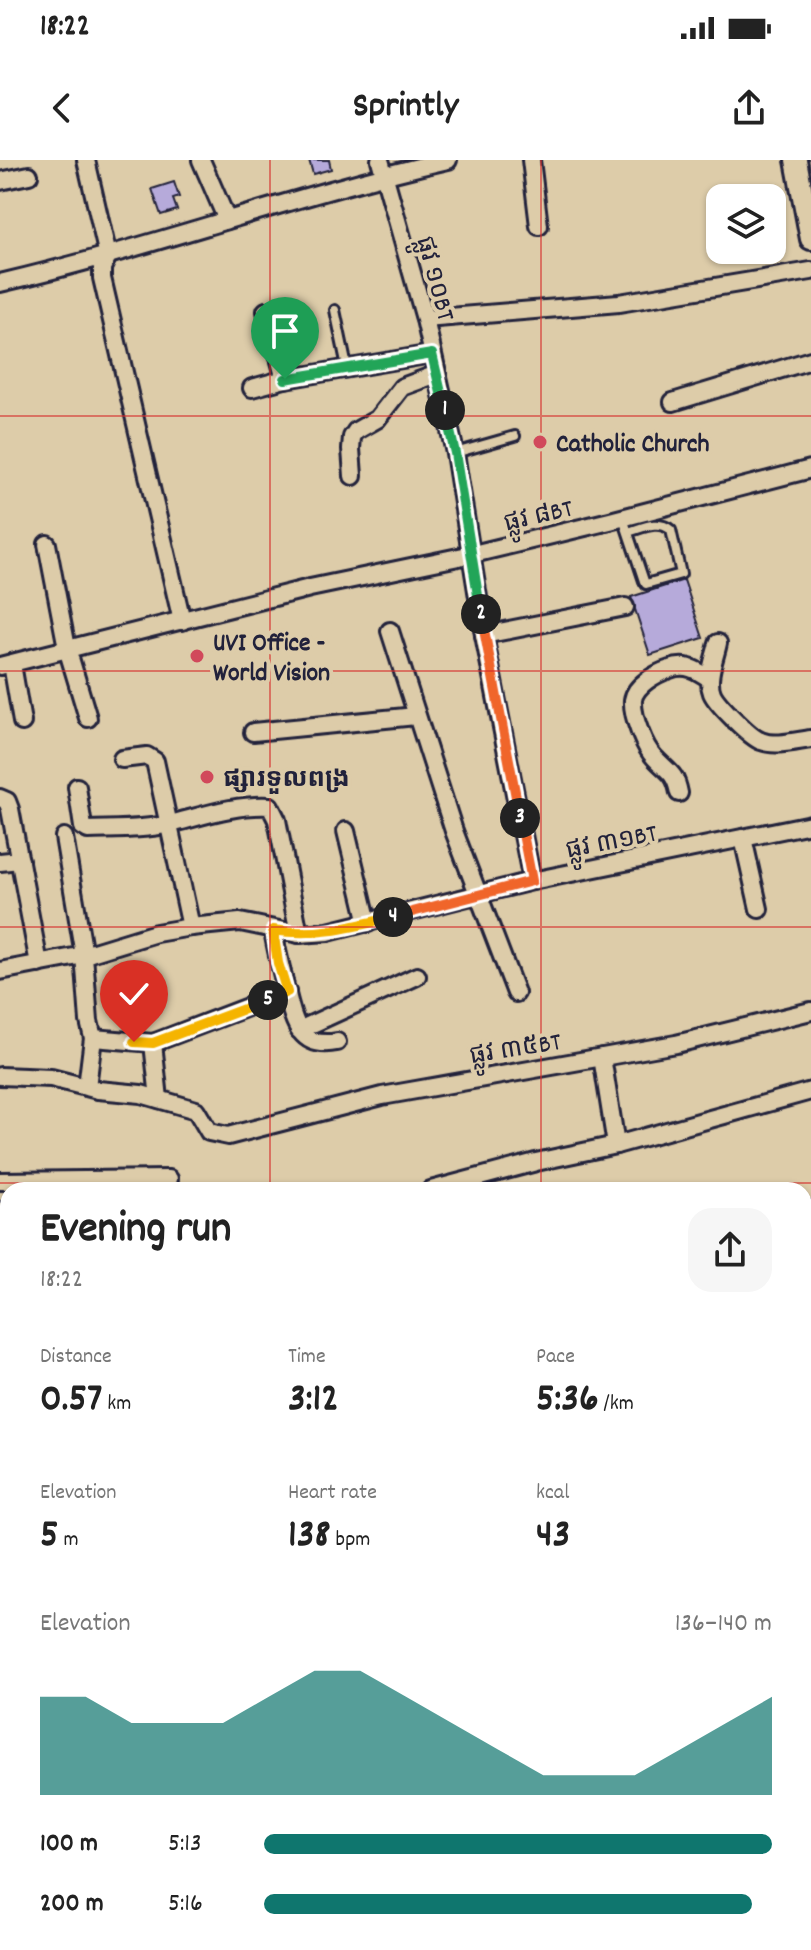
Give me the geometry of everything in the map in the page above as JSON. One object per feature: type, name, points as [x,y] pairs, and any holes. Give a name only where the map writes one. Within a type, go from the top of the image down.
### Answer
[{"type":"street","points":[[86,160],[108,256],[102,268],[102,278],[182,621]]},
{"type":"street","points":[[201,160],[227,220]]},
{"type":"street","points":[[0,283],[108,256],[227,220],[382,167],[448,160]]},
{"type":"street","points":[[531,160],[539,226]]},
{"type":"street","points":[[796,160],[811,239]]},
{"type":"street","name":"ផ្លូវ ១០BT","points":[[382,167],[425,319],[455,453],[484,635],[532,881]]},
{"type":"street","points":[[0,181],[29,175]]},
{"type":"street","points":[[425,319],[619,303],[811,271]]},
{"type":"street","points":[[266,311],[285,379]]},
{"type":"street","points":[[252,388],[347,367],[432,354]]},
{"type":"street","points":[[673,402],[811,360]]},
{"type":"street","points":[[353,476],[351,449],[356,431],[377,419],[402,387],[437,374]]},
{"type":"street","name":"ផ្លូវ ៨BT","points":[[6,665],[310,588],[626,525],[811,469]]},
{"type":"street","points":[[47,544],[67,648],[88,718]]},
{"type":"street","points":[[484,635],[625,607]]},
{"type":"street","points":[[390,631],[454,831],[516,993]]},
{"type":"street","points":[[718,643],[710,679],[712,694],[738,723],[759,741],[772,743],[811,739]]},
{"type":"street","points":[[6,665],[22,722]]},
{"type":"street","points":[[679,793],[671,771],[654,758],[640,735],[633,700],[638,689],[657,674],[672,668],[686,666],[710,679]]},
{"type":"street","points":[[253,732],[416,716]]},
{"type":"street","points":[[122,759],[147,756],[155,761],[191,927]]},
{"type":"street","points":[[77,787],[83,827],[88,830],[167,825],[193,816],[257,805],[270,806],[277,820],[299,934]]},
{"type":"street","points":[[0,798],[7,801],[10,809],[39,964]]},
{"type":"street","name":"ផ្លូវ ៣១BT","points":[[0,971],[84,955],[156,933],[191,927],[240,922],[299,934],[328,932],[532,881],[811,824]]},
{"type":"street","points":[[346,831],[368,923]]},
{"type":"street","points":[[64,837],[84,955],[93,1038],[87,1087]]},
{"type":"street","points":[[743,838],[759,909]]},
{"type":"street","points":[[0,862],[20,860]]},
{"type":"street","points":[[273,930],[278,963],[292,1016],[299,1030],[310,1041],[326,1044],[337,1042]]},
{"type":"street","points":[[299,1030],[417,976]]},
{"type":"street","points":[[93,1038],[153,1043],[287,992]]},
{"type":"street","name":"ផ្លូវ ៣៥BT","points":[[159,1099],[196,1110],[209,1132],[228,1136],[382,1096],[676,1044],[811,1011]]},
{"type":"street","points":[[0,1076],[51,1078],[159,1099],[153,1043]]},
{"type":"street","points":[[602,1057],[616,1145]]},
{"type":"street","points":[[461,1182],[616,1145],[811,1091]]},
{"type":"street","points":[[0,1181],[169,1179]]},
{"type":"lane","points":[[335,310],[347,367]]},
{"type":"lane","points":[[455,453],[515,436]]},
{"type":"lane","points":[[626,525],[667,526],[671,530],[681,574],[646,584],[626,525]]},
{"type":"building","points":[[309,160],[329,160],[331,169],[313,174]]},
{"type":"building","points":[[174,182],[179,197],[173,199],[177,210],[161,215],[152,189]]},
{"type":"building","points":[[684,580],[703,638],[650,655],[631,597]]},
{"type":"place","name":"Catholic Church","points":[[540,442]]},
{"type":"place","name":"UVI Office - World Vision","points":[[197,656]]},
{"type":"place","name":"ផ្សារទួលពង្រ","points":[[207,777]]},
{"type":"route","points":[[134,1042],[153,1043],[287,992],[273,930],[299,934],[328,932],[532,881],[484,635],[455,453],[432,354],[285,379]]}]
